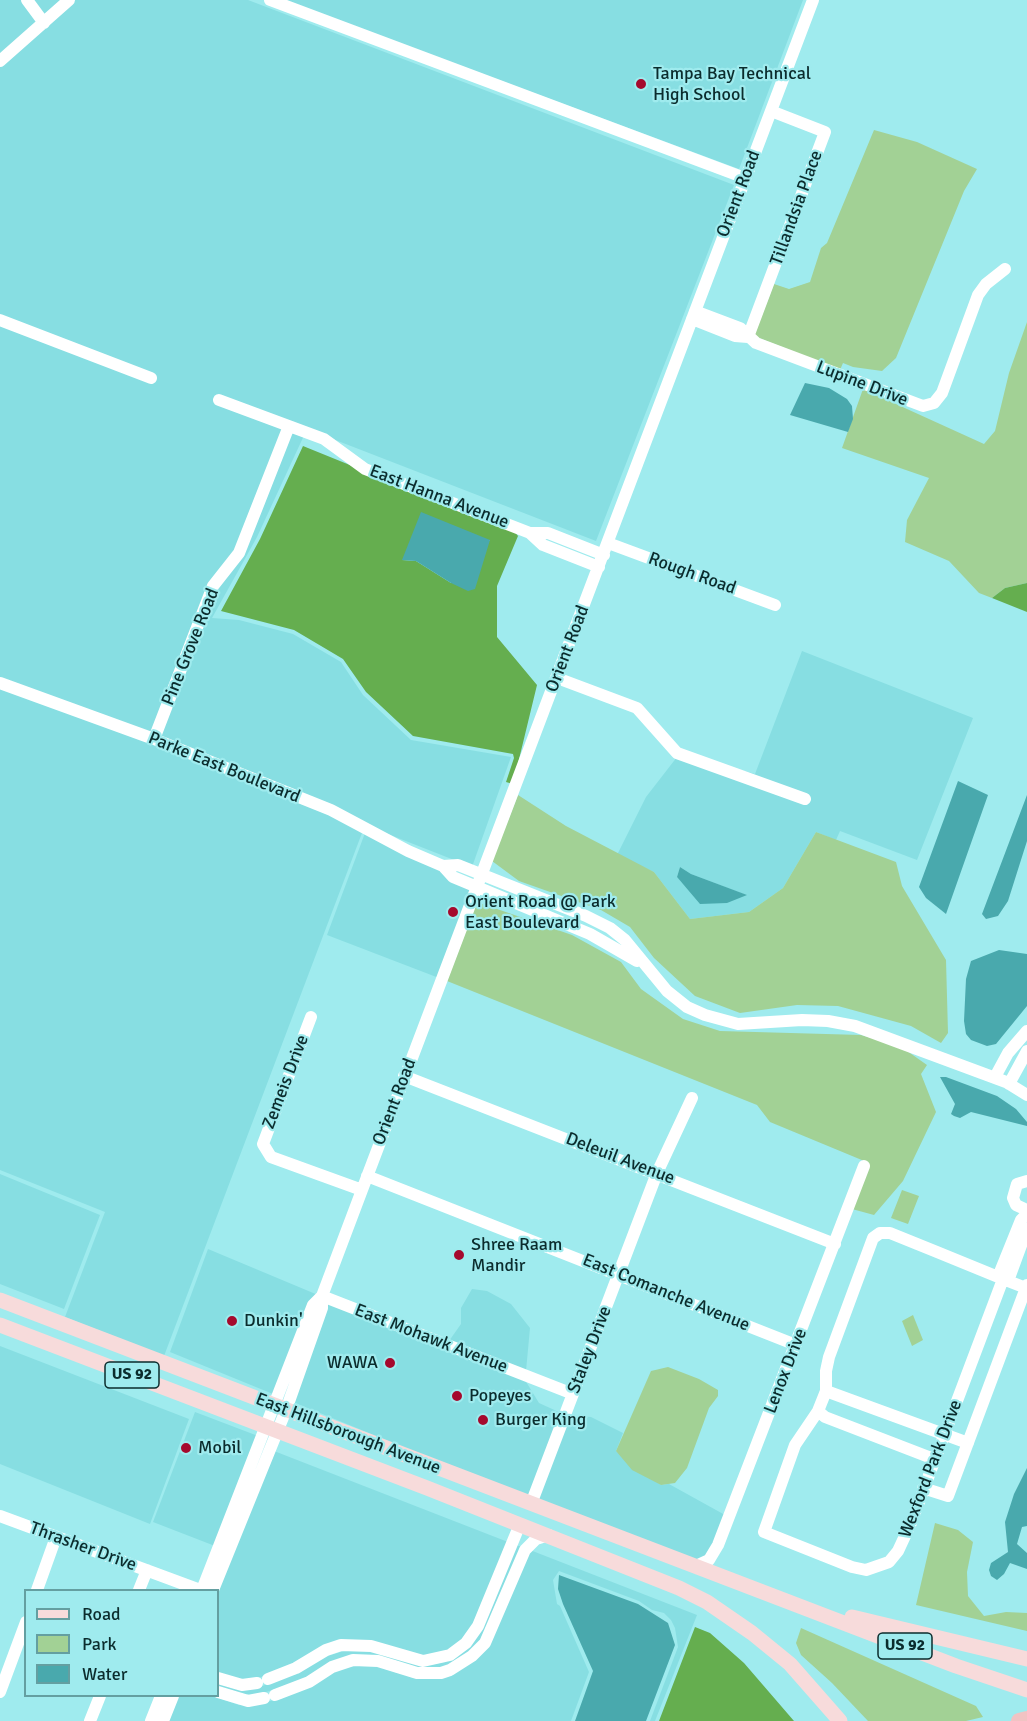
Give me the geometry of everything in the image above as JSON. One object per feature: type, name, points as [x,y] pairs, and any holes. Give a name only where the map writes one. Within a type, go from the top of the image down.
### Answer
[{"type":"highway","points":[[1019,1721],[1027,1719]]},
{"type":"main road","name":"East Hillsborough Avenue","points":[[0,1300],[696,1566]]},
{"type":"main road","name":"East Hillsborough Avenue","points":[[0,1324],[271,1428]]},
{"type":"main road","name":"US 92","points":[[271,1428],[550,1535],[655,1577],[707,1602],[752,1633],[790,1664],[840,1721]]},
{"type":"main road","points":[[427,1488],[455,1491],[509,1510],[531,1504]]},
{"type":"main road","points":[[520,1524],[532,1518],[542,1517],[599,1536],[622,1539]]},
{"type":"main road","name":"US 92","points":[[696,1566],[1027,1690]]},
{"type":"main road","points":[[784,1600],[1027,1659]]},
{"type":"street","points":[[27,0],[44,23]]},
{"type":"street","points":[[0,61],[69,0]]},
{"type":"street","points":[[270,0],[745,178]]},
{"type":"street","name":"Orient Road","points":[[201,1589],[322,1308],[322,1296],[404,1077],[478,889],[813,0]]},
{"type":"street","name":"Tillandsia Place","points":[[748,338],[825,132],[771,111]]},
{"type":"street","name":"Lupine Drive","points":[[748,338],[917,405],[929,405],[942,393],[978,295],[986,284],[1005,269]]},
{"type":"street","points":[[694,315],[740,328],[748,338]]},
{"type":"street","points":[[0,320],[151,378]]},
{"type":"street","name":"East Hanna Avenue","points":[[219,400],[324,439],[365,469],[530,533],[548,533],[606,549]]},
{"type":"street","name":"Pine Grove Road","points":[[154,739],[213,586],[239,553],[289,426]]},
{"type":"street","name":"East Hanna Avenue","points":[[530,533],[543,545],[599,567]]},
{"type":"street","name":"Rough Road","points":[[606,549],[776,605]]},
{"type":"street","points":[[557,678],[638,708],[677,753],[805,799]]},
{"type":"street","name":"Parke East Boulevard","points":[[0,683],[154,739],[331,810],[408,851],[443,866],[453,878],[478,889]]},
{"type":"street","name":"Parke East Boulevard","points":[[443,866],[458,865],[483,874]]},
{"type":"street","points":[[483,874],[609,928],[625,940],[667,991],[687,1007],[722,1021],[738,1024],[828,1021],[855,1026],[995,1077],[1027,1095]]},
{"type":"street","points":[[478,889],[591,934],[643,964]]},
{"type":"street","name":"Zemeis Drive","points":[[311,1017],[263,1144],[271,1157],[362,1190]]},
{"type":"street","points":[[995,1077],[1008,1053],[1027,1031]]},
{"type":"street","points":[[1010,1084],[1027,1051]]},
{"type":"street","name":"Deleuil Avenue","points":[[404,1077],[657,1173],[835,1244]]},
{"type":"street","name":"Staley Drive","points":[[531,1504],[657,1173],[692,1098]]},
{"type":"street","name":"Lenox Drive","points":[[696,1566],[709,1560],[718,1545],[864,1166]]},
{"type":"street","name":"East Comanche Avenue","points":[[367,1176],[796,1345]]},
{"type":"street","name":"Wexford Park Drive","points":[[818,1411],[795,1444],[763,1530],[771,1537],[852,1567],[877,1568],[889,1562],[898,1551],[944,1434],[1003,1279],[1021,1220],[1027,1212],[1016,1205],[1012,1198],[1017,1184],[1027,1181]]},
{"type":"street","name":"Wexford Park Drive","points":[[1003,1279],[1027,1229]]},
{"type":"street","points":[[923,1488],[948,1496],[1026,1287],[890,1233],[880,1233],[873,1238],[825,1371],[826,1391],[818,1411],[825,1417],[934,1459]]},
{"type":"street","name":"East Mohawk Avenue","points":[[322,1296],[573,1394]]},
{"type":"street","points":[[826,1391],[968,1443]]},
{"type":"street","name":"Orient Road","points":[[213,1589],[271,1428]]},
{"type":"street","name":"Thrasher Drive","points":[[0,1515],[198,1589]]},
{"type":"street","points":[[219,1678],[242,1685],[262,1681],[296,1668],[326,1650],[342,1645],[371,1646],[423,1661],[450,1655],[466,1643],[478,1626],[520,1524]]},
{"type":"street","points":[[219,1692],[248,1701],[270,1697],[309,1682],[332,1667],[353,1660],[378,1661],[417,1673],[441,1673],[450,1670],[480,1650],[525,1550],[536,1539],[550,1535]]},
{"type":"street","points":[[37,1589],[56,1537]]},
{"type":"street","points":[[139,1589],[147,1570]]},
{"type":"street","points":[[1,1686],[24,1627]]},
{"type":"street","points":[[90,1721],[99,1697]]},
{"type":"street","points":[[151,1721],[160,1697]]},
{"type":"street","points":[[163,1721],[172,1697]]},
{"type":"shaded area","points":[[0,0],[248,0],[734,185],[596,541],[307,429],[257,537],[212,618],[239,620],[293,634],[341,662],[363,695],[411,740],[511,757],[472,867],[365,825],[164,1356],[65,1317],[105,1212],[0,1170]]},
{"type":"shaded area","name":"Tampa Bay Technical High School","points":[[283,0],[803,0],[739,169]]},
{"type":"shaded area","points":[[802,651],[973,718],[917,860],[840,831],[836,840],[816,832],[783,888],[749,912],[690,919],[654,872],[617,855],[646,797],[677,757],[807,805],[810,797],[730,767],[755,774]],"holes":[[[680,867],[691,874],[746,895],[685,886],[677,877]]]},
{"type":"shaded area","points":[[365,833],[440,867],[473,891],[439,978],[327,935]]},
{"type":"shaded area","points":[[0,1174],[100,1215],[64,1309],[0,1284]]},
{"type":"shaded area","points":[[208,1249],[318,1295],[273,1394],[170,1352]]},
{"type":"shaded area","points":[[472,1289],[487,1291],[511,1304],[530,1328],[526,1371],[449,1341],[461,1324],[461,1308]]},
{"type":"shaded area","points":[[326,1303],[525,1380],[539,1403],[561,1413],[528,1498],[293,1402]]},
{"type":"shaded area","points":[[0,1346],[189,1419],[150,1524],[0,1464]]},
{"type":"shaded area","points":[[195,1412],[258,1436],[215,1546],[153,1522]]},
{"type":"shaded area","points":[[569,1415],[591,1417],[623,1433],[616,1451],[661,1485],[669,1484],[725,1515],[709,1554],[696,1562],[536,1501]]},
{"type":"shaded area","points":[[274,1451],[508,1542],[468,1635],[448,1651],[423,1656],[372,1642],[258,1678],[242,1680],[219,1673],[218,1589]]},
{"type":"shaded area","points":[[516,1545],[522,1547],[477,1647],[445,1668],[418,1669],[379,1657],[253,1696],[219,1688],[219,1683],[260,1687],[291,1675],[335,1651],[363,1649],[429,1665],[445,1662],[464,1651]]},
{"type":"shaded area","points":[[530,1550],[697,1615],[655,1721],[650,1721],[678,1647],[675,1628],[671,1620],[664,1613],[652,1610],[639,1601],[559,1571],[553,1580],[557,1604],[560,1606],[589,1672],[571,1721],[168,1721],[177,1697],[216,1697],[239,1705],[254,1705],[283,1698],[341,1668],[370,1664],[405,1675],[474,1660]]},
{"type":"green space","points":[[874,130],[917,142],[977,169],[964,191],[896,358],[882,371],[853,367],[843,363],[840,370],[754,336],[774,284],[789,289],[810,282],[821,248],[827,243]]},
{"type":"green space","points":[[1027,322],[1027,583],[1005,588],[992,598],[979,593],[949,561],[905,542],[907,520],[929,478],[842,448],[863,389],[984,444],[995,431],[1009,373]]},
{"type":"green space","points":[[303,446],[515,532],[518,536],[497,586],[497,637],[537,685],[513,784],[506,782],[514,758],[513,754],[413,736],[366,692],[343,659],[294,630],[221,611],[260,539]],"holes":[[[490,540],[451,583],[416,561],[402,560]]]},
{"type":"green space","points":[[1027,583],[1027,612],[992,598],[1005,588]]},
{"type":"green space","points":[[518,795],[566,826],[654,872],[690,919],[749,912],[783,888],[816,832],[896,862],[902,886],[946,960],[948,1033],[941,1043],[911,1026],[838,1006],[797,1005],[740,1013],[695,996],[654,958],[630,927],[601,910],[519,881],[492,861]]},
{"type":"green space","points":[[477,902],[572,935],[621,962],[641,989],[683,1019],[720,1031],[861,1035],[900,1046],[927,1065],[921,1074],[936,1112],[903,1181],[874,1215],[852,1209],[869,1163],[770,1122],[757,1105],[447,981]]},
{"type":"green space","points":[[902,1190],[919,1196],[908,1224],[891,1218]]},
{"type":"green space","points":[[913,1315],[923,1340],[912,1346],[902,1321]]},
{"type":"green space","points":[[668,1367],[699,1379],[718,1390],[718,1396],[709,1408],[687,1468],[675,1483],[661,1485],[632,1470],[616,1451],[651,1371]]},
{"type":"green space","points":[[935,1523],[958,1530],[973,1542],[967,1572],[968,1596],[984,1616],[1006,1612],[1027,1613],[1027,1631],[916,1605]]},
{"type":"green space","points":[[695,1627],[710,1633],[744,1663],[794,1721],[659,1721]]},
{"type":"green space","points":[[801,1628],[976,1706],[983,1717],[966,1721],[868,1721],[832,1683],[801,1655],[796,1643]]},
{"type":"water","points":[[805,383],[829,388],[847,399],[852,406],[853,419],[848,432],[790,415]]},
{"type":"water","points":[[421,512],[490,540],[475,589],[468,591],[416,561],[402,560]]},
{"type":"water","points":[[958,781],[988,795],[946,914],[926,898],[919,887]]},
{"type":"water","points":[[1027,795],[1027,841],[1008,901],[998,916],[986,919],[982,914]]},
{"type":"water","points":[[680,867],[691,874],[747,895],[727,903],[700,904],[677,877]]},
{"type":"water","points":[[999,950],[1027,954],[1027,1006],[996,1044],[987,1046],[971,1040],[966,1034],[964,1021],[966,979],[971,961]]},
{"type":"water","points":[[940,1077],[946,1077],[997,1096],[1016,1109],[1027,1122],[1027,1126],[971,1112],[960,1118],[954,1116],[951,1114],[955,1104]]},
{"type":"water","points":[[1027,1468],[1027,1526],[1022,1527],[1017,1544],[1027,1553],[1027,1569],[1010,1563],[1004,1574],[997,1580],[991,1576],[989,1570],[991,1563],[1008,1552],[1005,1522],[1014,1494]]},
{"type":"water","points":[[559,1575],[638,1604],[668,1623],[675,1645],[646,1721],[575,1721],[593,1671],[563,1604],[558,1589]]},
{"type":"place","name":"Tampa Bay Technical High School","points":[[641,84]]},
{"type":"place","name":"Orient Road @ Park East Boulevard","points":[[453,912]]},
{"type":"place","name":"Shree Raam Mandir","points":[[459,1255]]},
{"type":"place","name":"Dunkin'","points":[[232,1321]]},
{"type":"place","name":"WAWA","points":[[390,1363]]},
{"type":"place","name":"Popeyes","points":[[457,1396]]},
{"type":"place","name":"Burger King","points":[[483,1420]]},
{"type":"place","name":"Mobil","points":[[186,1448]]}]
